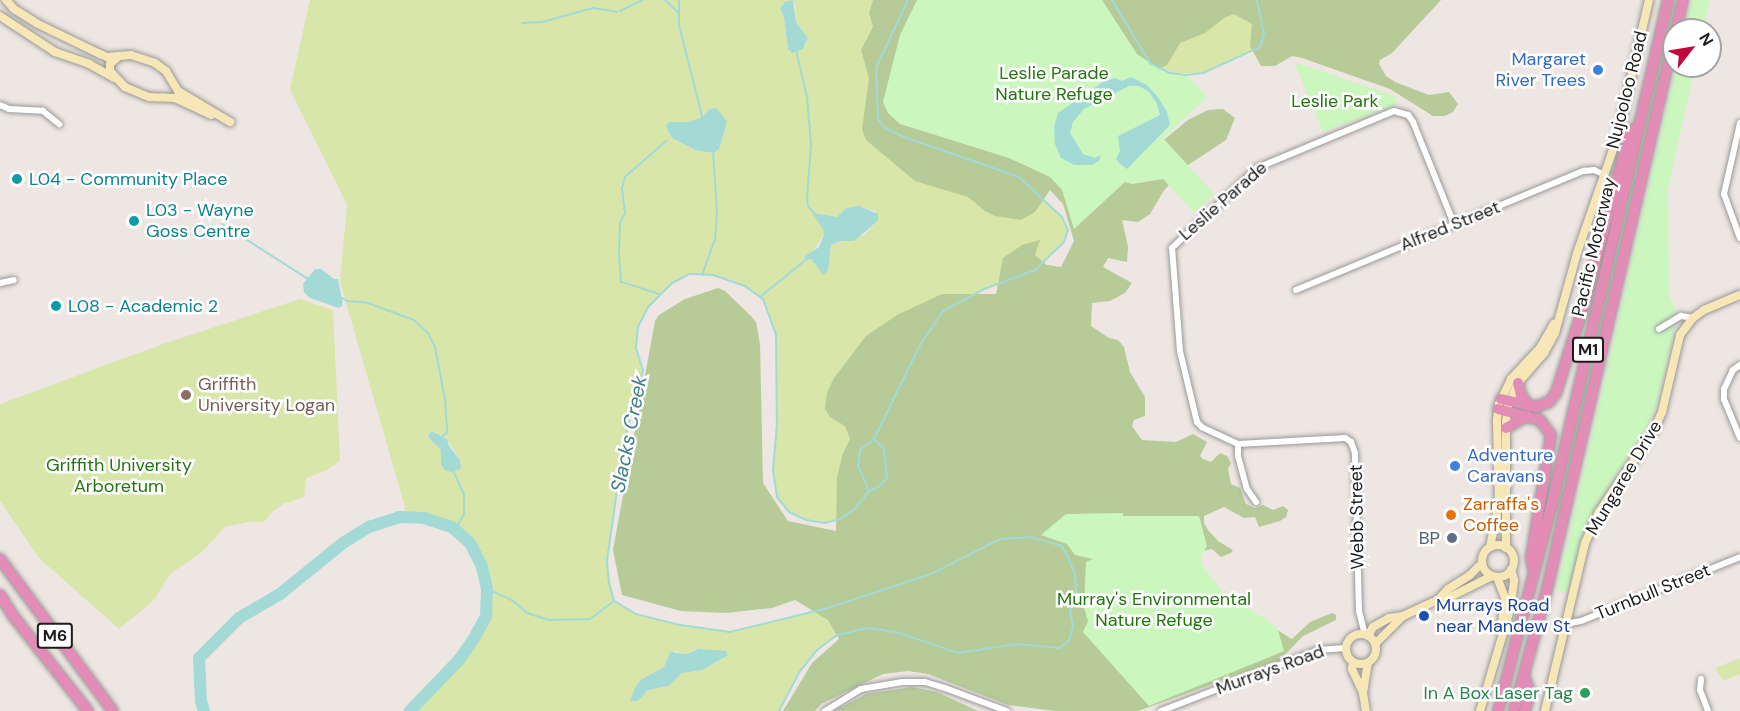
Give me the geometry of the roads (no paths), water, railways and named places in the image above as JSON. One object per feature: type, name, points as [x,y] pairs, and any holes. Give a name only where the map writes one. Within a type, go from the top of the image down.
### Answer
[{"type":"highway","name":"Pacific Motorway","points":[[1498,711],[1534,576],[1668,0]]},
{"type":"highway","points":[[1679,18],[1683,0]]},
{"type":"highway","name":"Pacific Motorway","points":[[1514,711],[1550,577],[1665,78]]},
{"type":"highway","points":[[1506,428],[1528,411],[1546,404],[1556,393],[1582,311],[1629,135],[1639,124]]},
{"type":"highway","points":[[1518,383],[1528,411]]},
{"type":"highway","points":[[1504,405],[1528,411],[1542,422],[1551,437],[1531,558],[1534,576]]},
{"type":"highway","name":"M6","points":[[0,559],[113,711]]},
{"type":"highway","name":"M6","points":[[0,595],[14,617],[88,711]]},
{"type":"highway","points":[[1524,676],[1530,692],[1525,711]]},
{"type":"street","points":[[0,4],[2,0]]},
{"type":"street","points":[[6,0],[14,9],[57,34],[100,54],[131,54],[155,63],[166,71],[178,91],[217,112],[220,117]]},
{"type":"street","name":"Nujooloo Road","points":[[1559,316],[1577,254],[1618,135],[1649,0]]},
{"type":"street","points":[[0,16],[55,52],[89,64],[138,94],[149,97],[165,96],[230,122]]},
{"type":"street","points":[[115,78],[110,71],[110,64],[119,55]]},
{"type":"street","points":[[165,96],[173,84]]},
{"type":"street","points":[[0,105],[9,109],[43,111],[60,124]]},
{"type":"street","name":"Leslie Parade","points":[[1193,397],[1180,351],[1172,248],[1257,168],[1386,113],[1402,112],[1413,122],[1454,224]]},
{"type":"street","points":[[1740,128],[1724,194],[1740,238]]},
{"type":"street","name":"Alfred Street","points":[[1296,290],[1584,171],[1605,175]]},
{"type":"street","points":[[0,284],[14,280]]},
{"type":"street","points":[[1659,329],[1681,316],[1693,318],[1704,310],[1739,298]]},
{"type":"street","points":[[1506,548],[1504,405],[1518,383],[1548,347],[1559,316]]},
{"type":"street","points":[[1439,599],[1482,563],[1484,554],[1490,547],[1499,504],[1504,405],[1511,379],[1540,348],[1559,316]]},
{"type":"street","name":"Mungaree Drive","points":[[1545,711],[1585,543],[1599,512],[1654,430],[1662,412],[1677,344],[1693,318]]},
{"type":"street","points":[[1740,365],[1733,370],[1724,389],[1724,399],[1740,438]]},
{"type":"street","name":"Webb Street","points":[[1193,397],[1197,422],[1202,427],[1238,444],[1345,438],[1351,442],[1355,453],[1359,611],[1366,635]]},
{"type":"street","points":[[1238,444],[1238,456],[1247,489],[1256,502]]},
{"type":"street","points":[[1480,711],[1512,604],[1512,555],[1506,548],[1498,545],[1490,547]]},
{"type":"street","name":"Turnbull Street","points":[[1565,624],[1581,621],[1740,557]]},
{"type":"street","points":[[1482,563],[1485,571],[1495,577],[1505,598],[1502,635]]},
{"type":"street","points":[[1368,663],[1353,662],[1347,656],[1346,648],[1350,638],[1366,635],[1380,623],[1505,575],[1511,569]]},
{"type":"street","points":[[1363,693],[1368,663],[1374,657],[1375,644],[1403,616]]},
{"type":"street","points":[[1366,635],[1375,644]]},
{"type":"street","name":"Murrays Road","points":[[1161,711],[1321,649],[1346,648]]},
{"type":"street","points":[[1353,662],[1352,669],[1363,693],[1366,711]]},
{"type":"street","points":[[1701,680],[1700,690],[1708,711]]},
{"type":"street","points":[[825,711],[861,689],[902,682],[925,682],[1007,711]]},
{"type":"water","points":[[793,0],[796,22],[808,38],[803,49],[792,53],[788,49],[784,17],[780,8],[785,2]]},
{"type":"water","points":[[1131,77],[1147,85],[1158,97],[1167,112],[1170,125],[1127,169],[1119,163],[1116,159],[1120,151],[1118,136],[1160,115],[1157,104],[1149,92],[1139,86],[1129,86],[1084,109],[1073,122],[1070,133],[1083,154],[1095,158],[1101,155],[1099,161],[1092,165],[1074,165],[1061,158],[1055,144],[1054,127],[1058,113],[1104,81],[1115,78],[1122,81]]},
{"type":"water","points":[[717,108],[727,122],[719,149],[714,153],[695,150],[672,138],[668,131],[666,125],[669,122],[689,122],[703,117],[709,109]]},
{"type":"water","points":[[859,206],[878,214],[878,221],[854,241],[841,241],[831,245],[828,271],[823,275],[812,260],[804,257],[819,247],[824,235],[823,229],[812,213],[837,217],[846,208]]},
{"type":"water","points":[[315,269],[321,269],[334,279],[338,279],[343,305],[339,308],[310,298],[304,292],[303,284]]},
{"type":"water","points":[[431,431],[447,439],[449,446],[460,460],[461,469],[450,472],[441,465],[441,450],[428,437]]},
{"type":"water","points":[[699,649],[726,651],[728,655],[702,670],[682,673],[669,686],[648,690],[638,701],[630,701],[636,686],[642,679],[664,667],[670,652],[686,654]]},
{"type":"waterway","points":[[620,11],[643,0]]},
{"type":"waterway","points":[[665,0],[678,12]]},
{"type":"waterway","points":[[679,0],[679,25],[703,120]]},
{"type":"waterway","name":"Slacks Creek","points":[[779,711],[800,671],[817,650],[837,635],[867,628],[896,632],[958,653],[1016,644],[1059,648],[1069,641],[1073,626],[1070,611],[1076,593],[1075,574],[1068,557],[1062,546],[1030,537],[1000,539],[931,574],[828,608],[730,632],[680,625],[636,614],[614,601],[609,584],[607,561],[624,442],[643,370],[636,348],[638,327],[648,307],[672,283],[690,274],[713,275],[745,286],[763,299],[776,335],[777,424],[773,471],[777,497],[789,512],[806,520],[825,523],[840,519],[855,509],[869,491],[858,465],[860,450],[874,439],[920,345],[943,311],[984,289],[1035,270],[1064,242],[1068,230],[1062,217],[1019,177],[904,137],[885,128],[878,119],[876,68],[908,0]]},
{"type":"waterway","name":"Slacks Creek","points":[[1112,0],[1150,63],[1170,73],[1186,75],[1203,73],[1260,47],[1264,34],[1257,0]]},
{"type":"waterway","points":[[522,23],[542,22],[593,8],[617,12]]},
{"type":"waterway","points":[[796,50],[807,97],[811,145],[807,198],[808,206],[815,214]]},
{"type":"waterway","points":[[659,294],[621,282],[620,223],[625,213],[622,188],[625,177],[666,141]]},
{"type":"waterway","points":[[702,275],[715,240],[717,214],[713,151]]},
{"type":"waterway","points":[[222,224],[308,279]]},
{"type":"waterway","points":[[760,297],[808,258]]},
{"type":"waterway","points":[[339,296],[347,301],[368,303],[414,320],[428,333],[435,347],[445,400],[447,432],[442,437]]},
{"type":"waterway","points":[[869,491],[880,486],[887,478],[884,449],[874,439]]},
{"type":"waterway","points":[[453,470],[464,495],[464,514],[455,530]]},
{"type":"waterway","name":"Slacks Creek","points":[[204,711],[201,702],[199,658],[239,618],[280,594],[343,543],[369,527],[399,517],[424,518],[452,527],[470,543],[482,567],[487,589],[486,616],[473,640],[459,660],[410,711]]},
{"type":"waterway","points":[[487,589],[512,600],[527,613],[548,620],[590,619],[614,601]]},
{"type":"place","name":"Margaret River Trees","points":[[1598,70]]},
{"type":"place","name":"L04 - Community Place","points":[[17,179]]},
{"type":"place","name":"L03 - Wayne Goss Centre","points":[[134,221]]},
{"type":"place","name":"L08 - Academic 2","points":[[56,306]]},
{"type":"place","name":"Griffith University Logan","points":[[186,395]]},
{"type":"place","name":"Adventure Caravans","points":[[1455,466]]},
{"type":"place","name":"Zarraffa's Coffee","points":[[1451,515]]},
{"type":"place","name":"BP","points":[[1452,538]]},
{"type":"place","name":"Murrays Road near Mandew St","points":[[1424,616]]},
{"type":"place","name":"In A Box Laser Tag","points":[[1585,693]]},
{"type":"park label","name":"Leslie Parade Nature Refuge","points":[[1054,84]]},
{"type":"park label","name":"Leslie Park","points":[[1335,101]]},
{"type":"park label","name":"Griffith University Arboretum","points":[[119,476]]},
{"type":"park label","name":"Murray's Environmental Nature Refuge","points":[[1154,610]]}]
